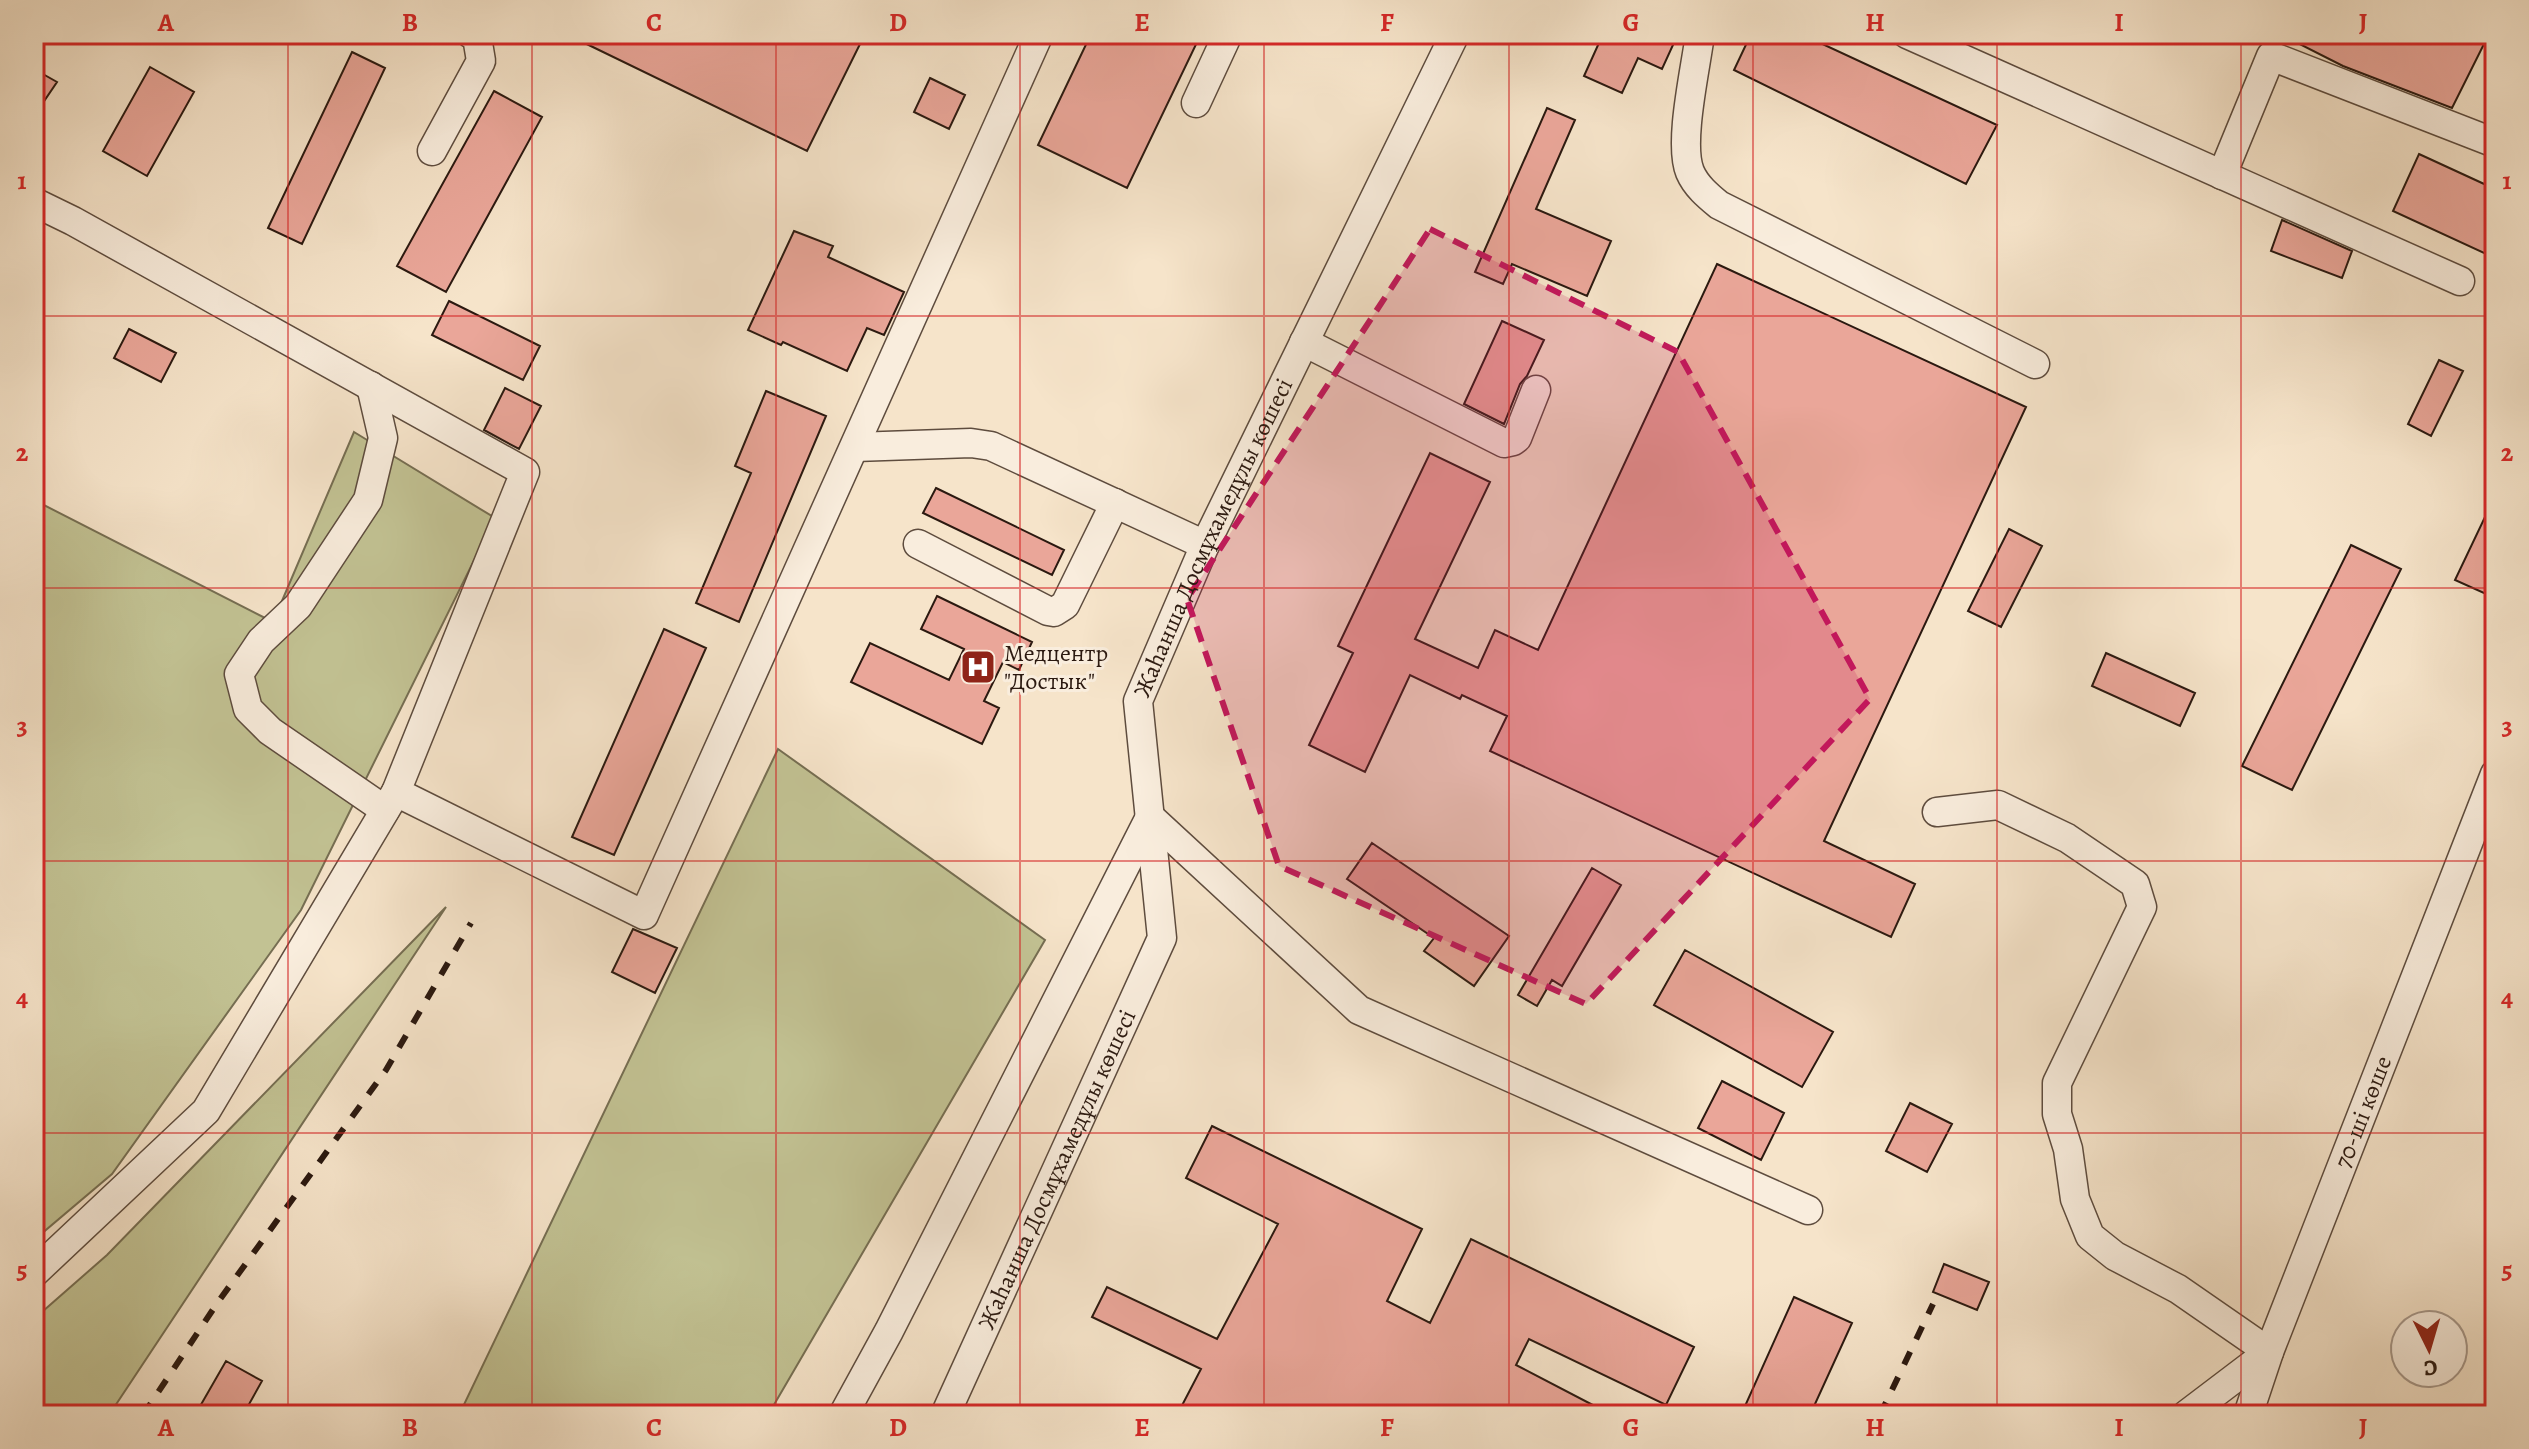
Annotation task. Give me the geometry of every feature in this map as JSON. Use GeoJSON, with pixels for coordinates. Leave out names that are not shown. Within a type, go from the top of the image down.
{"type":"FeatureCollection","features":[{"type":"Feature","properties":{"kind":"street"},"geometry":{"type":"LineString","coordinates":[[432,151],[481,61],[477,37],[471,34]]}},
{"type":"Feature","properties":{"kind":"street"},"geometry":{"type":"LineString","coordinates":[[371,386],[383,438],[368,500],[298,606],[261,641],[239,674],[248,709],[270,731],[391,801],[644,915],[1039,34]]}},
{"type":"Feature","properties":{"kind":"street"},"geometry":{"type":"LineString","coordinates":[[1196,103],[1228,34]]}},
{"type":"Feature","properties":{"kind":"street","name":"Жаһанша Досмұхамедұлы көшесі"},"geometry":{"type":"LineString","coordinates":[[945,1415],[1162,938],[1138,701],[1205,545],[1455,34]]}},
{"type":"Feature","properties":{"kind":"street"},"geometry":{"type":"LineString","coordinates":[[1700,34],[1686,143],[1690,171],[1702,191],[1719,205],[2035,364]]}},
{"type":"Feature","properties":{"kind":"street"},"geometry":{"type":"LineString","coordinates":[[1907,34],[2460,281]]}},
{"type":"Feature","properties":{"kind":"street"},"geometry":{"type":"LineString","coordinates":[[2222,175],[2271,56],[2495,143]]}},
{"type":"Feature","properties":{"kind":"street"},"geometry":{"type":"LineString","coordinates":[[34,202],[113,242],[525,472],[391,801],[206,1111],[34,1273]]}},
{"type":"Feature","properties":{"kind":"street"},"geometry":{"type":"LineString","coordinates":[[1304,342],[1504,443],[1517,438],[1536,390]]}},
{"type":"Feature","properties":{"kind":"street"},"geometry":{"type":"LineString","coordinates":[[855,447],[971,443],[991,446],[1205,545]]}},
{"type":"Feature","properties":{"kind":"street"},"geometry":{"type":"LineString","coordinates":[[918,544],[1054,612],[1065,605],[1115,503]]}},
{"type":"Feature","properties":{"kind":"street","name":"70-ші көше"},"geometry":{"type":"LineString","coordinates":[[2248,1415],[2269,1352],[2495,774]]}},
{"type":"Feature","properties":{"kind":"street"},"geometry":{"type":"LineString","coordinates":[[1937,812],[1998,805],[2067,838],[2135,884],[2142,907],[2057,1083],[2057,1114],[2068,1149],[2075,1199],[2090,1236],[2115,1256],[2178,1289],[2269,1352],[2186,1415]]}},
{"type":"Feature","properties":{"kind":"street"},"geometry":{"type":"LineString","coordinates":[[843,1415],[889,1331],[1150,817],[1359,1010],[1808,1210]]}},
{"type":"Feature","properties":{"kind":"highlighted area"},"geometry":{"type":"Polygon","coordinates":[[[1430,229],[1678,352],[1870,699],[1586,1004],[1279,866],[1187,599],[1430,229]]]}},
{"type":"Feature","properties":{"kind":"green space"},"geometry":{"type":"Polygon","coordinates":[[[354,432],[495,518],[301,910],[112,1174],[34,1240],[34,500],[273,622],[354,432]]]}},
{"type":"Feature","properties":{"kind":"green space"},"geometry":{"type":"Polygon","coordinates":[[[778,749],[1045,940],[768,1415],[459,1415],[778,749]]]}},
{"type":"Feature","properties":{"kind":"green space"},"geometry":{"type":"Polygon","coordinates":[[[446,907],[109,1415],[34,1415],[34,1319],[107,1255],[446,907]]]}},
{"type":"Feature","properties":{"kind":"building"},"geometry":{"type":"Polygon","coordinates":[[[566,34],[865,34],[807,151],[566,34]]]}},
{"type":"Feature","properties":{"kind":"building"},"geometry":{"type":"Polygon","coordinates":[[[1091,34],[1201,34],[1127,188],[1038,145],[1091,34]]]}},
{"type":"Feature","properties":{"kind":"building"},"geometry":{"type":"Polygon","coordinates":[[[1603,34],[1678,34],[1662,69],[1638,58],[1622,93],[1584,76],[1603,34]]]}},
{"type":"Feature","properties":{"kind":"building"},"geometry":{"type":"Polygon","coordinates":[[[1751,34],[1801,34],[1997,125],[1966,184],[1734,70],[1751,34]]]}},
{"type":"Feature","properties":{"kind":"building"},"geometry":{"type":"Polygon","coordinates":[[[2280,34],[2489,34],[2452,108],[2343,66],[2280,34]]]}},
{"type":"Feature","properties":{"kind":"building"},"geometry":{"type":"Polygon","coordinates":[[[352,52],[385,68],[302,244],[268,228],[352,52]]]}},
{"type":"Feature","properties":{"kind":"building"},"geometry":{"type":"Polygon","coordinates":[[[150,67],[194,92],[147,176],[103,151],[150,67]]]}},
{"type":"Feature","properties":{"kind":"building"},"geometry":{"type":"Polygon","coordinates":[[[34,69],[57,82],[34,116],[34,69]]]}},
{"type":"Feature","properties":{"kind":"building"},"geometry":{"type":"Polygon","coordinates":[[[930,78],[965,95],[949,129],[914,112],[930,78]]]}},
{"type":"Feature","properties":{"kind":"building"},"geometry":{"type":"Polygon","coordinates":[[[494,91],[542,117],[446,292],[397,266],[494,91]]]}},
{"type":"Feature","properties":{"kind":"building"},"geometry":{"type":"Polygon","coordinates":[[[1547,108],[1575,120],[1536,209],[1611,241],[1587,296],[1512,264],[1503,284],[1475,272],[1547,108]]]}},
{"type":"Feature","properties":{"kind":"building"},"geometry":{"type":"Polygon","coordinates":[[[2419,154],[2495,189],[2495,258],[2393,211],[2419,154]]]}},
{"type":"Feature","properties":{"kind":"building"},"geometry":{"type":"Polygon","coordinates":[[[2282,220],[2352,251],[2342,278],[2271,251],[2282,220]]]}},
{"type":"Feature","properties":{"kind":"building"},"geometry":{"type":"Polygon","coordinates":[[[794,231],[833,246],[828,257],[904,292],[884,335],[867,328],[847,371],[748,330],[794,231]]]}},
{"type":"Feature","properties":{"kind":"building"},"geometry":{"type":"Polygon","coordinates":[[[1717,264],[2026,407],[1824,841],[1915,884],[1891,937],[1490,751],[1507,716],[1462,695],[1460,699],[1410,675],[1365,772],[1309,745],[1353,653],[1338,646],[1430,453],[1490,482],[1415,639],[1478,668],[1495,630],[1538,650],[1717,264]]]}},
{"type":"Feature","properties":{"kind":"building"},"geometry":{"type":"Polygon","coordinates":[[[449,301],[540,346],[523,380],[432,335],[449,301]]]}},
{"type":"Feature","properties":{"kind":"building"},"geometry":{"type":"Polygon","coordinates":[[[1502,321],[1544,340],[1520,384],[1504,424],[1464,404],[1502,321]]]}},
{"type":"Feature","properties":{"kind":"building"},"geometry":{"type":"Polygon","coordinates":[[[129,329],[176,353],[161,382],[114,358],[129,329]]]}},
{"type":"Feature","properties":{"kind":"building"},"geometry":{"type":"Polygon","coordinates":[[[2439,360],[2463,371],[2431,436],[2408,424],[2439,360]]]}},
{"type":"Feature","properties":{"kind":"building"},"geometry":{"type":"Polygon","coordinates":[[[505,388],[541,406],[519,449],[484,430],[505,388]]]}},
{"type":"Feature","properties":{"kind":"building"},"geometry":{"type":"Polygon","coordinates":[[[766,391],[826,416],[739,622],[696,603],[751,473],[735,466],[766,391]]]}},
{"type":"Feature","properties":{"kind":"building"},"geometry":{"type":"Polygon","coordinates":[[[936,488],[1064,550],[1052,575],[923,513],[936,488]]]}},
{"type":"Feature","properties":{"kind":"building"},"geometry":{"type":"Polygon","coordinates":[[[2495,496],[2495,598],[2455,580],[2495,496]]]}},
{"type":"Feature","properties":{"kind":"building"},"geometry":{"type":"Polygon","coordinates":[[[2009,529],[2042,546],[2001,627],[1968,611],[2009,529]]]}},
{"type":"Feature","properties":{"kind":"building"},"geometry":{"type":"Polygon","coordinates":[[[2351,545],[2401,569],[2292,790],[2242,766],[2351,545]]]}},
{"type":"Feature","properties":{"kind":"building"},"geometry":{"type":"Polygon","coordinates":[[[937,596],[1032,642],[1019,670],[1003,662],[984,701],[999,708],[982,744],[851,682],[870,643],[949,680],[964,649],[921,629],[937,596]]]}},
{"type":"Feature","properties":{"kind":"building"},"geometry":{"type":"Polygon","coordinates":[[[664,629],[706,648],[614,855],[572,837],[664,629]]]}},
{"type":"Feature","properties":{"kind":"building"},"geometry":{"type":"Polygon","coordinates":[[[2106,653],[2195,693],[2180,726],[2092,686],[2106,653]]]}},
{"type":"Feature","properties":{"kind":"building"},"geometry":{"type":"Polygon","coordinates":[[[1372,843],[1509,936],[1474,986],[1424,951],[1434,938],[1347,879],[1372,843]]]}},
{"type":"Feature","properties":{"kind":"building"},"geometry":{"type":"Polygon","coordinates":[[[1592,868],[1621,885],[1562,986],[1552,980],[1537,1006],[1518,995],[1592,868]]]}},
{"type":"Feature","properties":{"kind":"building"},"geometry":{"type":"Polygon","coordinates":[[[633,929],[677,948],[655,993],[612,972],[633,929]]]}},
{"type":"Feature","properties":{"kind":"building"},"geometry":{"type":"Polygon","coordinates":[[[1685,950],[1833,1032],[1802,1087],[1654,1005],[1685,950]]]}},
{"type":"Feature","properties":{"kind":"building"},"geometry":{"type":"Polygon","coordinates":[[[1722,1081],[1784,1113],[1761,1160],[1698,1128],[1722,1081]]]}},
{"type":"Feature","properties":{"kind":"building"},"geometry":{"type":"Polygon","coordinates":[[[1910,1103],[1952,1124],[1927,1172],[1886,1151],[1910,1103]]]}},
{"type":"Feature","properties":{"kind":"building"},"geometry":{"type":"Polygon","coordinates":[[[1212,1126],[1422,1229],[1387,1301],[1430,1323],[1471,1239],[1694,1347],[1666,1405],[1529,1339],[1516,1365],[1612,1415],[1177,1415],[1201,1369],[1092,1317],[1107,1287],[1217,1339],[1278,1224],[1186,1178],[1212,1126]]]}},
{"type":"Feature","properties":{"kind":"building"},"geometry":{"type":"Polygon","coordinates":[[[1944,1264],[1989,1282],[1977,1310],[1933,1292],[1944,1264]]]}},
{"type":"Feature","properties":{"kind":"building"},"geometry":{"type":"Polygon","coordinates":[[[1794,1297],[1852,1323],[1810,1415],[1741,1415],[1794,1297]]]}},
{"type":"Feature","properties":{"kind":"building"},"geometry":{"type":"Polygon","coordinates":[[[226,1361],[262,1381],[243,1415],[195,1415],[226,1361]]]}},
{"type":"Feature","properties":{"kind":"railway"},"geometry":{"type":"LineString","coordinates":[[143,1415],[218,1302],[386,1070],[471,923]]}},
{"type":"Feature","properties":{"kind":"railway"},"geometry":{"type":"LineString","coordinates":[[1880,1415],[1933,1304]]}},
{"type":"Feature","properties":{"kind":"place","name":"Медцентр \"Достык\""},"geometry":{"type":"Point","coordinates":[978,667]}}]}
